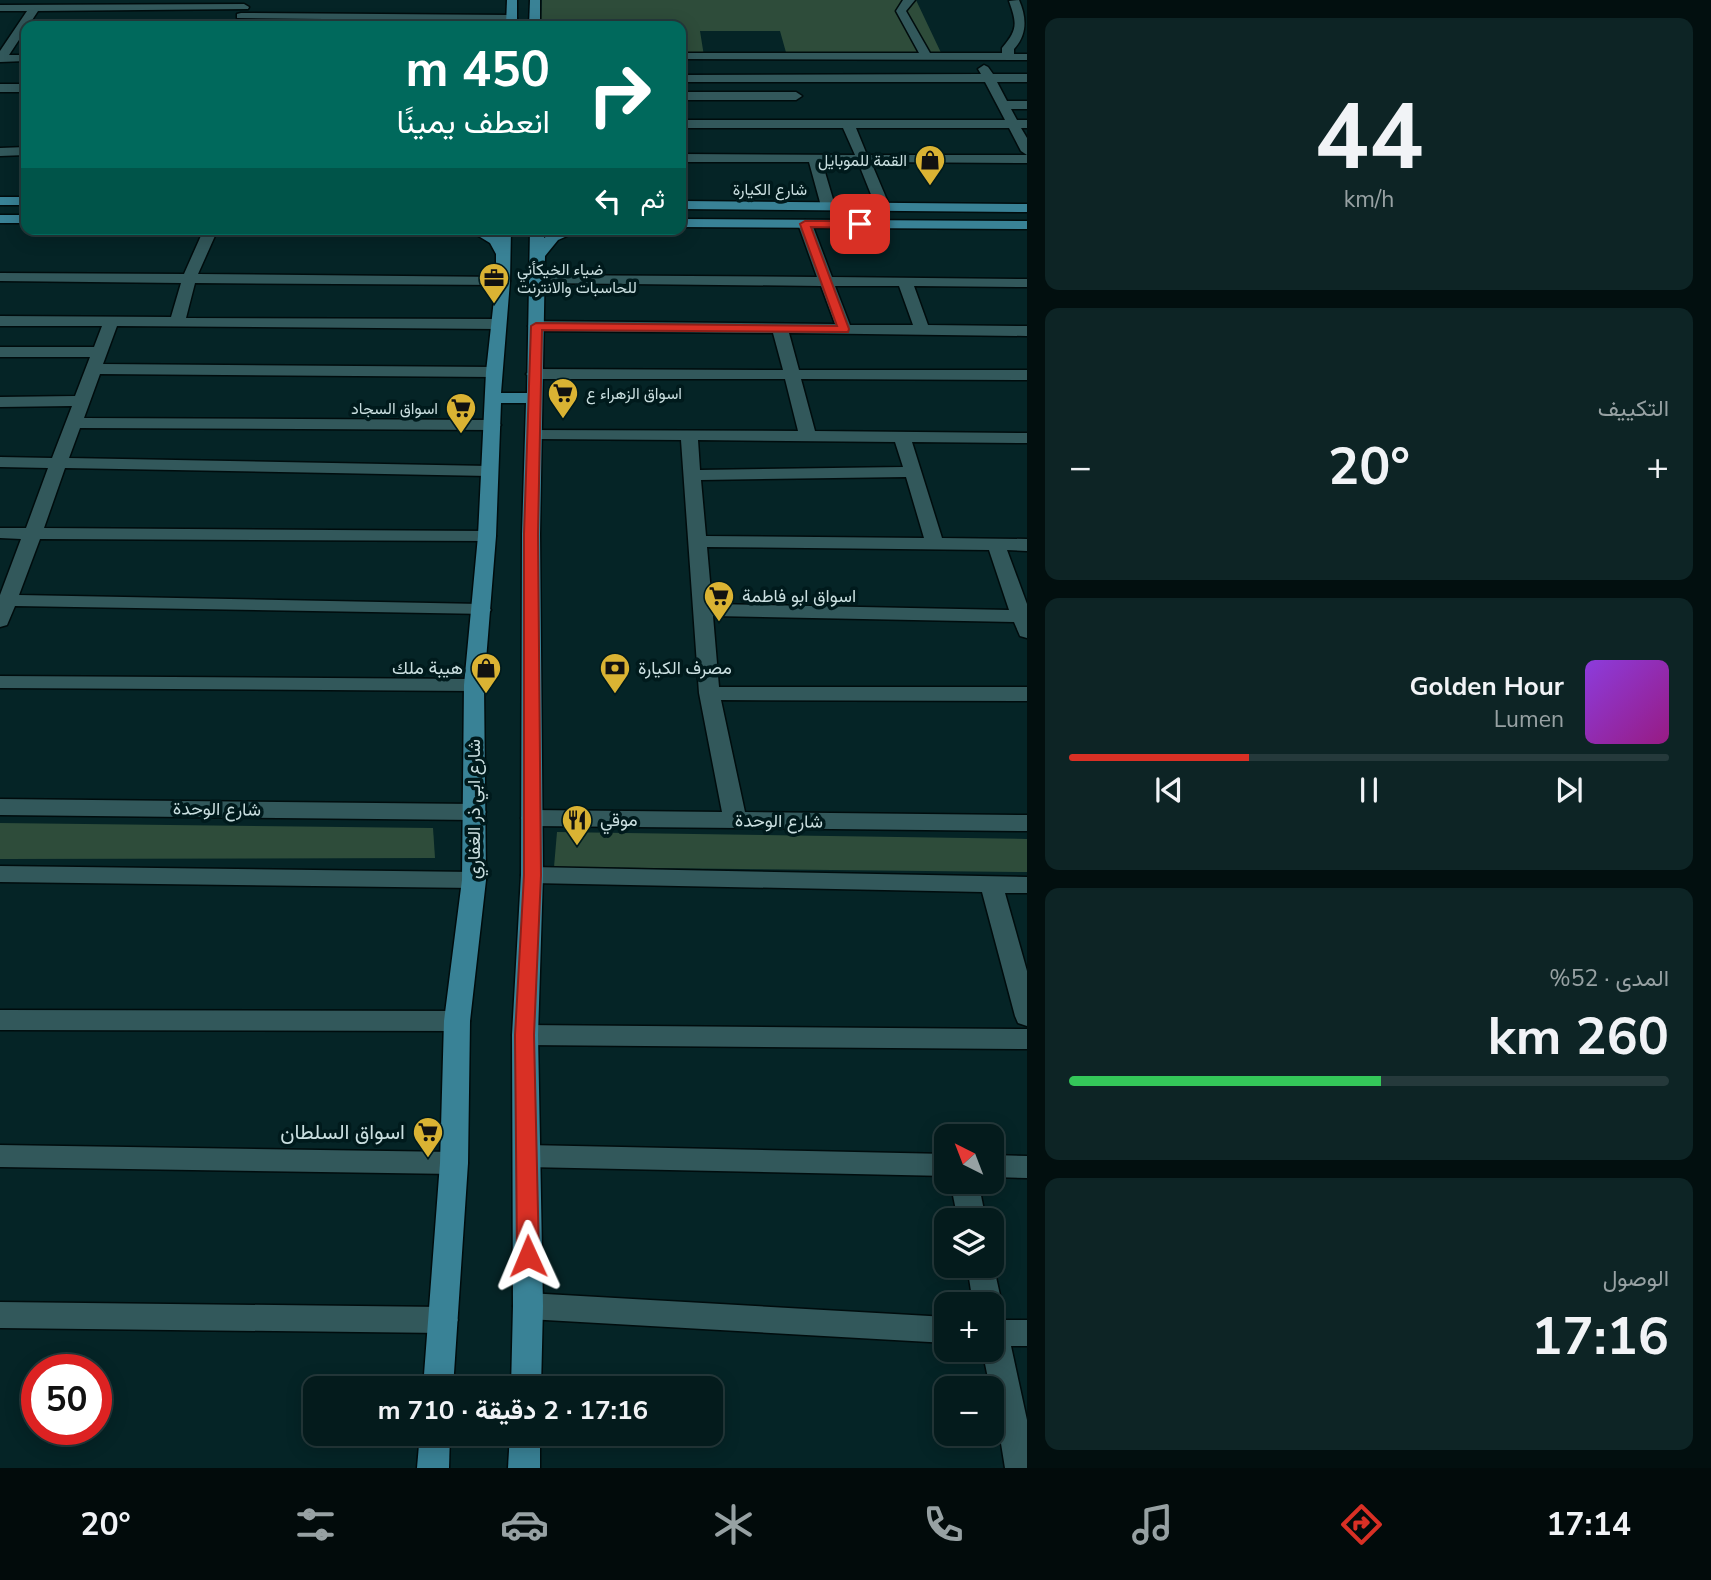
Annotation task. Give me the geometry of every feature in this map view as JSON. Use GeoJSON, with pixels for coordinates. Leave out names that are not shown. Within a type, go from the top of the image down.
{"type":"FeatureCollection","features":[{"type":"Feature","properties":{"kind":"main road"},"geometry":{"type":"LineString","coordinates":[[512,0],[512,21]]}},
{"type":"Feature","properties":{"kind":"main road"},"geometry":{"type":"LineString","coordinates":[[535,0],[535,21]]}},
{"type":"Feature","properties":{"kind":"main road"},"geometry":{"type":"LineString","coordinates":[[0,201],[21,201]]}},
{"type":"Feature","properties":{"kind":"main road","name":"شارع الكيارة"},"geometry":{"type":"LineString","coordinates":[[686,205],[1027,208]]}},
{"type":"Feature","properties":{"kind":"main road"},"geometry":{"type":"LineString","coordinates":[[0,219],[21,219]]}},
{"type":"Feature","properties":{"kind":"main road","name":"شارع الكيارة"},"geometry":{"type":"LineString","coordinates":[[686,223],[1027,225]]}},
{"type":"Feature","properties":{"kind":"main road"},"geometry":{"type":"LineString","coordinates":[[486,235],[496,240],[503,253]]}},
{"type":"Feature","properties":{"kind":"main road","name":"شارع ابي ذر الغفاري"},"geometry":{"type":"LineString","coordinates":[[439,1376],[454,1163],[457,1021],[474,880],[474,685],[487,536],[494,372],[503,281],[504,235]]}},
{"type":"Feature","properties":{"kind":"main road"},"geometry":{"type":"LineString","coordinates":[[526,1376],[527,1156],[524,1035],[533,875],[531,534],[537,235]]}},
{"type":"Feature","properties":{"kind":"main road"},"geometry":{"type":"LineString","coordinates":[[538,255],[546,241],[555,235]]}},
{"type":"Feature","properties":{"kind":"main road"},"geometry":{"type":"LineString","coordinates":[[494,398],[534,398]]}},
{"type":"Feature","properties":{"kind":"main road"},"geometry":{"type":"LineString","coordinates":[[433,1468],[434,1446]]}},
{"type":"Feature","properties":{"kind":"main road"},"geometry":{"type":"LineString","coordinates":[[524,1468],[525,1446]]}},
{"type":"Feature","properties":{"kind":"street"},"geometry":{"type":"LineString","coordinates":[[4,0],[0,7],[485,21]]}},
{"type":"Feature","properties":{"kind":"street"},"geometry":{"type":"LineString","coordinates":[[910,0],[903,5],[901,11],[927,58]]}},
{"type":"Feature","properties":{"kind":"street"},"geometry":{"type":"LineString","coordinates":[[1009,57],[1008,48],[1016,41],[1024,21],[1019,6]]}},
{"type":"Feature","properties":{"kind":"street"},"geometry":{"type":"LineString","coordinates":[[25,21],[35,8]]}},
{"type":"Feature","properties":{"kind":"street"},"geometry":{"type":"LineString","coordinates":[[0,59],[14,36]]}},
{"type":"Feature","properties":{"kind":"street"},"geometry":{"type":"LineString","coordinates":[[686,55],[1027,57]]}},
{"type":"Feature","properties":{"kind":"street"},"geometry":{"type":"LineString","coordinates":[[978,57],[1027,151]]}},
{"type":"Feature","properties":{"kind":"street"},"geometry":{"type":"LineString","coordinates":[[0,59],[21,58]]}},
{"type":"Feature","properties":{"kind":"street"},"geometry":{"type":"LineString","coordinates":[[686,78],[1027,78]]}},
{"type":"Feature","properties":{"kind":"street"},"geometry":{"type":"LineString","coordinates":[[792,78],[799,110]]}},
{"type":"Feature","properties":{"kind":"street"},"geometry":{"type":"LineString","coordinates":[[0,88],[21,88]]}},
{"type":"Feature","properties":{"kind":"street"},"geometry":{"type":"LineString","coordinates":[[686,97],[799,110],[849,126],[1027,124]]}},
{"type":"Feature","properties":{"kind":"street"},"geometry":{"type":"LineString","coordinates":[[1003,105],[1027,105]]}},
{"type":"Feature","properties":{"kind":"street"},"geometry":{"type":"LineString","coordinates":[[686,123],[799,110]]}},
{"type":"Feature","properties":{"kind":"street"},"geometry":{"type":"LineString","coordinates":[[849,126],[883,207]]}},
{"type":"Feature","properties":{"kind":"street"},"geometry":{"type":"LineString","coordinates":[[0,152],[21,151]]}},
{"type":"Feature","properties":{"kind":"street"},"geometry":{"type":"LineString","coordinates":[[686,158],[1027,159]]}},
{"type":"Feature","properties":{"kind":"street"},"geometry":{"type":"LineString","coordinates":[[815,159],[828,206]]}},
{"type":"Feature","properties":{"kind":"street"},"geometry":{"type":"LineString","coordinates":[[805,224],[844,329]]}},
{"type":"Feature","properties":{"kind":"street"},"geometry":{"type":"LineString","coordinates":[[177,322],[188,279],[208,235]]}},
{"type":"Feature","properties":{"kind":"street"},"geometry":{"type":"LineString","coordinates":[[0,277],[503,281]]}},
{"type":"Feature","properties":{"kind":"street"},"geometry":{"type":"LineString","coordinates":[[538,279],[1027,283]]}},
{"type":"Feature","properties":{"kind":"street"},"geometry":{"type":"LineString","coordinates":[[905,283],[922,330]]}},
{"type":"Feature","properties":{"kind":"street"},"geometry":{"type":"LineString","coordinates":[[0,321],[499,324]]}},
{"type":"Feature","properties":{"kind":"street"},"geometry":{"type":"LineString","coordinates":[[0,621],[111,322]]}},
{"type":"Feature","properties":{"kind":"street"},"geometry":{"type":"LineString","coordinates":[[536,326],[1027,331]]}},
{"type":"Feature","properties":{"kind":"street"},"geometry":{"type":"LineString","coordinates":[[780,328],[808,436]]}},
{"type":"Feature","properties":{"kind":"street"},"geometry":{"type":"LineString","coordinates":[[0,352],[97,361],[494,372]]}},
{"type":"Feature","properties":{"kind":"street"},"geometry":{"type":"LineString","coordinates":[[534,374],[1027,375]]}},
{"type":"Feature","properties":{"kind":"street"},"geometry":{"type":"LineString","coordinates":[[0,401],[82,401]]}},
{"type":"Feature","properties":{"kind":"street"},"geometry":{"type":"LineString","coordinates":[[74,423],[493,425]]}},
{"type":"Feature","properties":{"kind":"street"},"geometry":{"type":"LineString","coordinates":[[534,434],[1027,438]]}},
{"type":"Feature","properties":{"kind":"street"},"geometry":{"type":"LineString","coordinates":[[689,435],[709,693],[735,820]]}},
{"type":"Feature","properties":{"kind":"street"},"geometry":{"type":"LineString","coordinates":[[902,437],[935,544]]}},
{"type":"Feature","properties":{"kind":"street"},"geometry":{"type":"LineString","coordinates":[[0,462],[489,471]]}},
{"type":"Feature","properties":{"kind":"street"},"geometry":{"type":"LineString","coordinates":[[692,475],[913,472]]}},
{"type":"Feature","properties":{"kind":"street"},"geometry":{"type":"LineString","coordinates":[[0,533],[487,536]]}},
{"type":"Feature","properties":{"kind":"street"},"geometry":{"type":"LineString","coordinates":[[697,541],[1027,545]]}},
{"type":"Feature","properties":{"kind":"street"},"geometry":{"type":"LineString","coordinates":[[703,610],[1025,622],[996,545]]}},
{"type":"Feature","properties":{"kind":"street"},"geometry":{"type":"LineString","coordinates":[[8,600],[481,610]]}},
{"type":"Feature","properties":{"kind":"street"},"geometry":{"type":"LineString","coordinates":[[0,682],[474,685]]}},
{"type":"Feature","properties":{"kind":"street"},"geometry":{"type":"LineString","coordinates":[[709,693],[1027,694]]}},
{"type":"Feature","properties":{"kind":"street","name":"شارع الوحدة"},"geometry":{"type":"LineString","coordinates":[[0,807],[475,812]]}},
{"type":"Feature","properties":{"kind":"street","name":"شارع الوحدة"},"geometry":{"type":"LineString","coordinates":[[532,818],[1027,823]]}},
{"type":"Feature","properties":{"kind":"street"},"geometry":{"type":"LineString","coordinates":[[0,874],[474,880]]}},
{"type":"Feature","properties":{"kind":"street"},"geometry":{"type":"LineString","coordinates":[[533,875],[1027,885]]}},
{"type":"Feature","properties":{"kind":"street"},"geometry":{"type":"LineString","coordinates":[[991,884],[1027,1016]]}},
{"type":"Feature","properties":{"kind":"street"},"geometry":{"type":"LineString","coordinates":[[0,1020],[457,1021]]}},
{"type":"Feature","properties":{"kind":"street"},"geometry":{"type":"LineString","coordinates":[[524,1035],[1027,1039]]}},
{"type":"Feature","properties":{"kind":"street"},"geometry":{"type":"LineString","coordinates":[[0,1156],[454,1163]]}},
{"type":"Feature","properties":{"kind":"street"},"geometry":{"type":"LineString","coordinates":[[527,1156],[934,1165]]}},
{"type":"Feature","properties":{"kind":"street"},"geometry":{"type":"LineString","coordinates":[[1004,1166],[1027,1167]]}},
{"type":"Feature","properties":{"kind":"street"},"geometry":{"type":"LineString","coordinates":[[528,1306],[934,1329]]}},
{"type":"Feature","properties":{"kind":"street"},"geometry":{"type":"LineString","coordinates":[[0,1315],[443,1320]]}},
{"type":"Feature","properties":{"kind":"street"},"geometry":{"type":"LineString","coordinates":[[1004,1326],[1027,1333]]}},
{"type":"Feature","properties":{"kind":"street"},"geometry":{"type":"LineString","coordinates":[[1000,1362],[1021,1468]]}},
{"type":"Feature","properties":{"kind":"green space"},"geometry":{"type":"Polygon","coordinates":[[[542,0],[916,0],[943,57],[787,56],[780,31],[700,31],[704,56],[686,56],[686,21],[541,21],[542,0]]]}},
{"type":"Feature","properties":{"kind":"green space"},"geometry":{"type":"Polygon","coordinates":[[[0,823],[433,828],[435,858],[0,859],[0,823]]]}},
{"type":"Feature","properties":{"kind":"green space"},"geometry":{"type":"Polygon","coordinates":[[[557,832],[1027,839],[1027,872],[554,867],[557,832]]]}},
{"type":"Feature","properties":{"kind":"place","name":"القمة للموبايل"},"geometry":{"type":"Point","coordinates":[930,187]}},
{"type":"Feature","properties":{"kind":"place","name":"ضياء الخيكأني للحاسبات والانترنت"},"geometry":{"type":"Point","coordinates":[494,305]}},
{"type":"Feature","properties":{"kind":"place","name":"اسواق الزهراء ع"},"geometry":{"type":"Point","coordinates":[563,420]}},
{"type":"Feature","properties":{"kind":"place","name":"اسواق السجاد"},"geometry":{"type":"Point","coordinates":[461,435]}},
{"type":"Feature","properties":{"kind":"place","name":"اسواق ابو فاطمة"},"geometry":{"type":"Point","coordinates":[719,623]}},
{"type":"Feature","properties":{"kind":"place","name":"هيبة ملك"},"geometry":{"type":"Point","coordinates":[486,695]}},
{"type":"Feature","properties":{"kind":"place","name":"مصرف الكيارة"},"geometry":{"type":"Point","coordinates":[615,695]}},
{"type":"Feature","properties":{"kind":"place","name":"موقي"},"geometry":{"type":"Point","coordinates":[577,847]}},
{"type":"Feature","properties":{"kind":"place","name":"اسواق السلطان"},"geometry":{"type":"Point","coordinates":[428,1159]}},
{"type":"Feature","properties":{"kind":"route"},"geometry":{"type":"LineString","coordinates":[[528,1256],[524,1035],[533,875],[531,534],[536,326],[844,329],[805,224],[860,224]]}}]}
